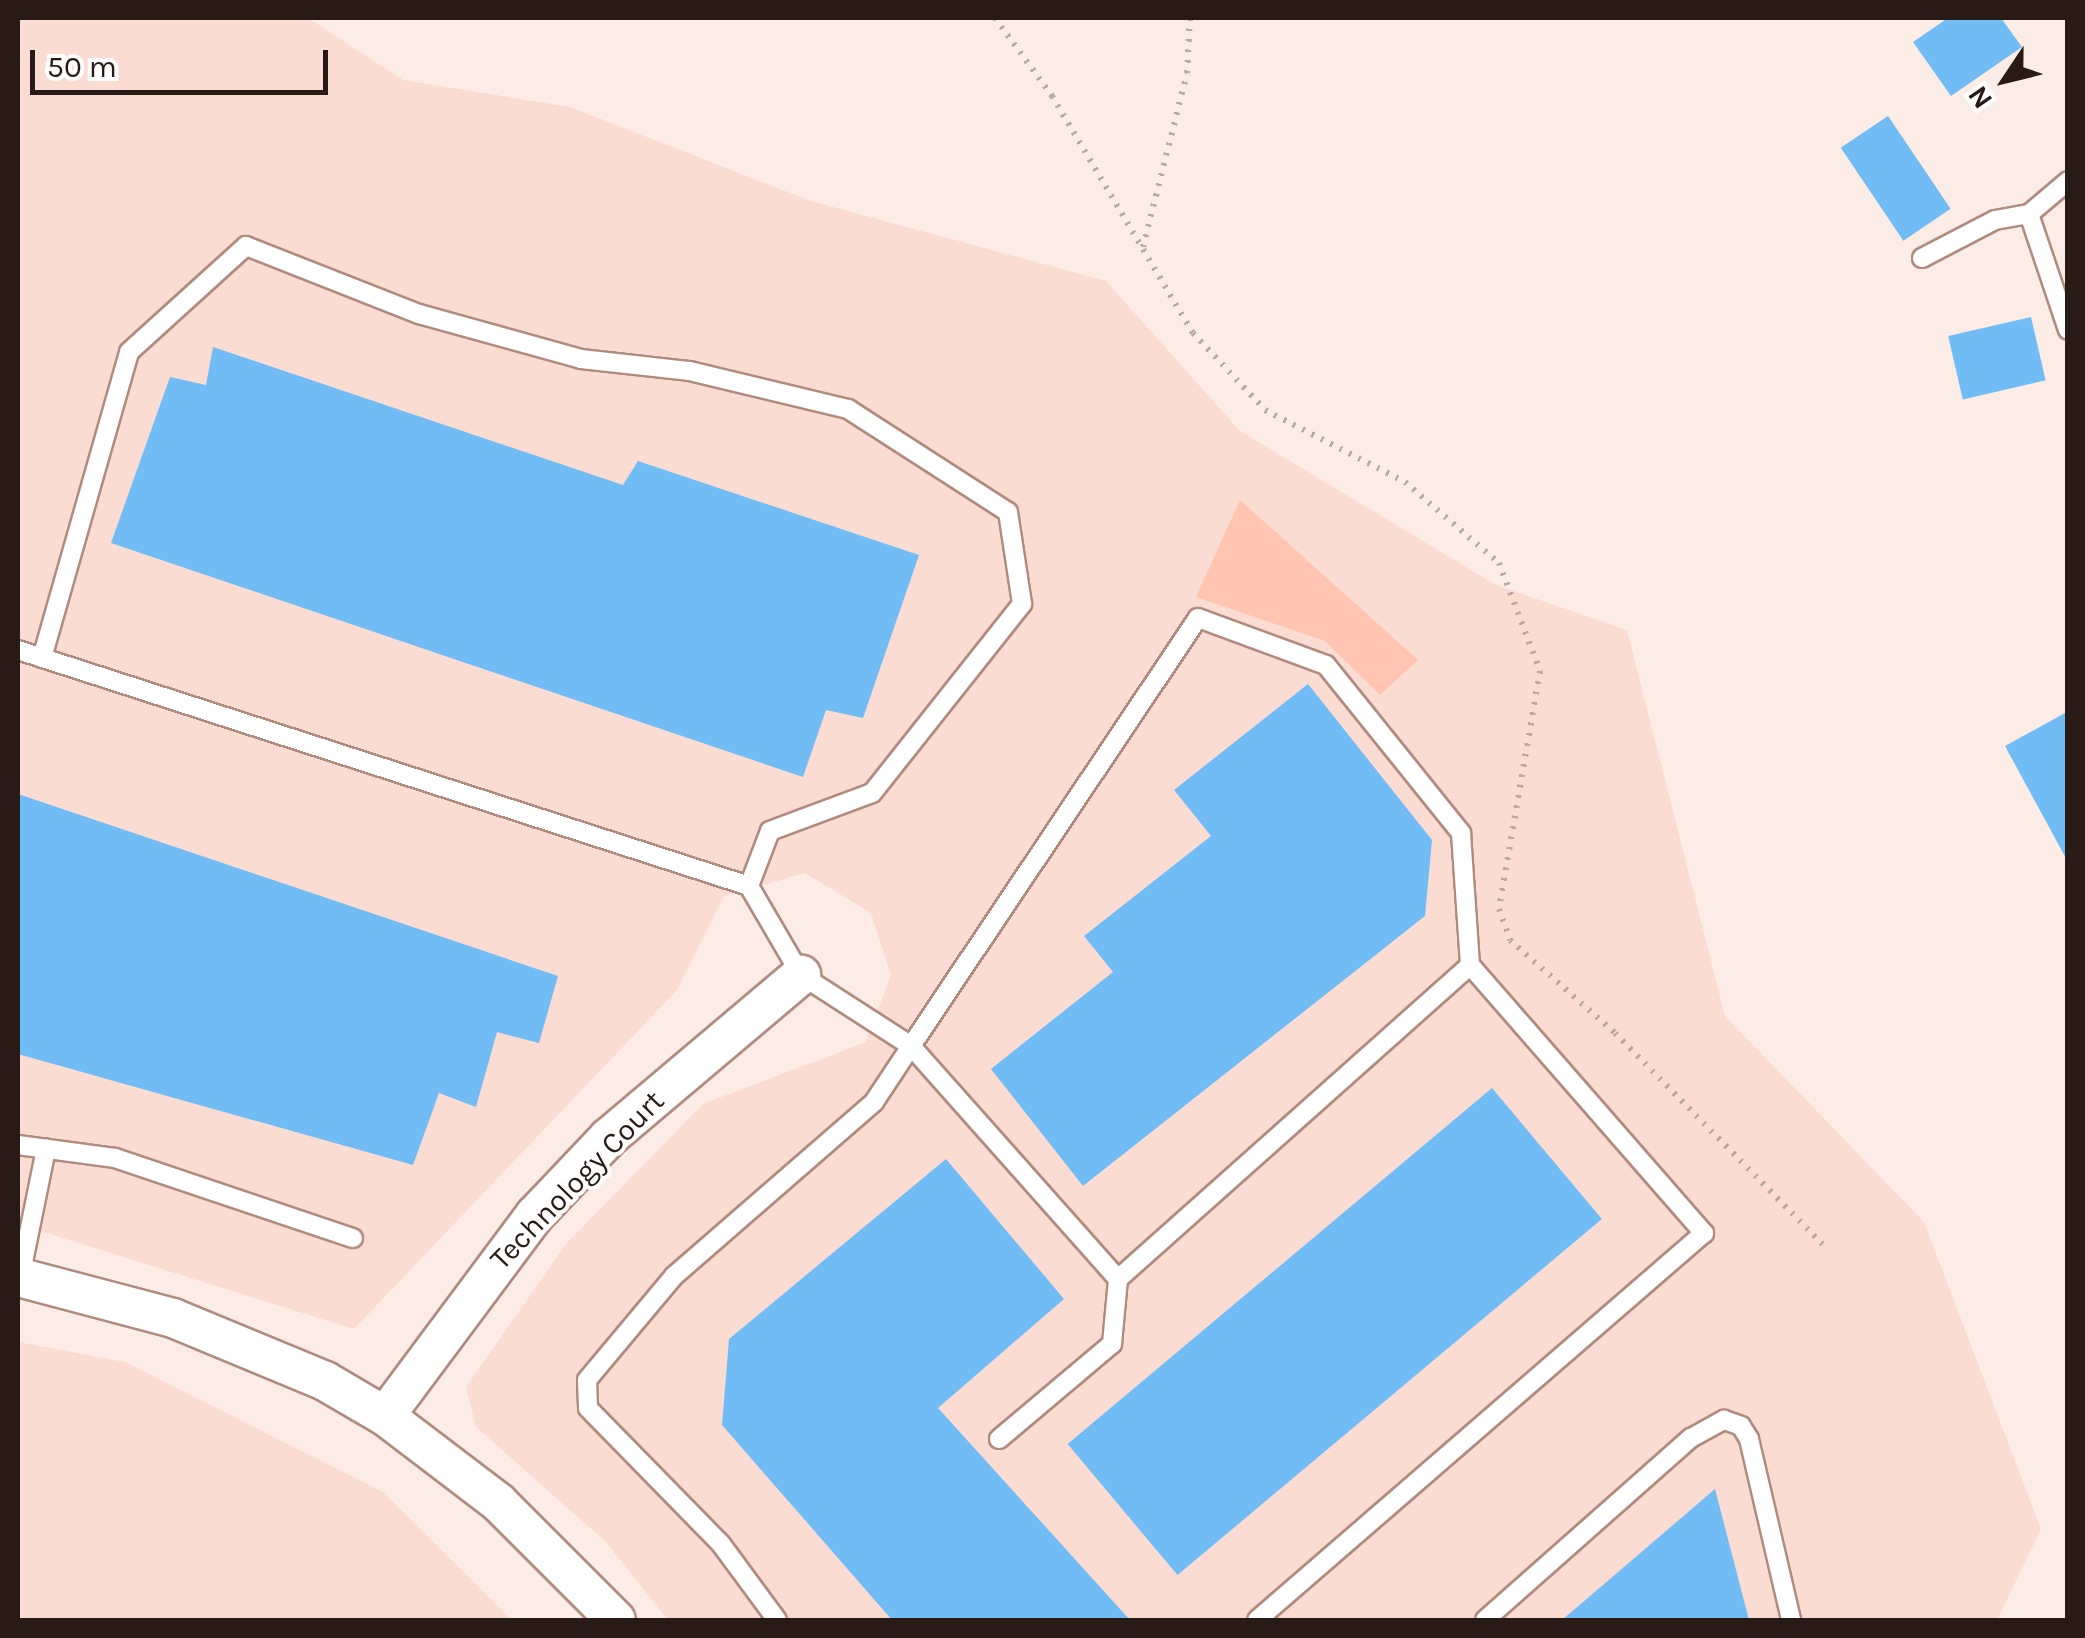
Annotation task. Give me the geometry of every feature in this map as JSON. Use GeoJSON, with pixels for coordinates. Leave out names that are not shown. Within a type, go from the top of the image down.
{"type":"FeatureCollection","features":[{"type":"Feature","properties":{"kind":"street","name":"Technology Court"},"geometry":{"type":"LineString","coordinates":[[385,1416],[479,1284],[608,1138],[801,975]]}},
{"type":"Feature","properties":{"kind":"street"},"geometry":{"type":"LineString","coordinates":[[18,1277],[204,1329],[325,1381],[385,1416],[512,1515],[616,1620]]}},
{"type":"Feature","properties":{"kind":"lane"},"geometry":{"type":"LineString","coordinates":[[1922,258],[1996,220],[2029,214],[2068,181]]}},
{"type":"Feature","properties":{"kind":"lane"},"geometry":{"type":"LineString","coordinates":[[2029,214],[2068,330]]}},
{"type":"Feature","properties":{"kind":"lane"},"geometry":{"type":"LineString","coordinates":[[42,658],[129,352],[246,246],[419,314],[581,359],[690,370],[848,408],[1008,512],[1022,604],[872,793],[770,831],[749,886]]}},
{"type":"Feature","properties":{"kind":"lane"},"geometry":{"type":"LineString","coordinates":[[777,1620],[720,1544],[588,1408],[587,1380],[674,1276],[874,1102],[1198,618],[1326,664],[1461,833],[1470,965],[1704,1233],[1256,1620]]}},
{"type":"Feature","properties":{"kind":"lane"},"geometry":{"type":"LineString","coordinates":[[18,650],[749,886],[801,975],[911,1046],[1118,1279]]}},
{"type":"Feature","properties":{"kind":"lane"},"geometry":{"type":"LineString","coordinates":[[1000,1439],[1112,1344],[1118,1279],[1470,965]]}},
{"type":"Feature","properties":{"kind":"lane"},"geometry":{"type":"LineString","coordinates":[[18,1145],[115,1158],[353,1238]]}},
{"type":"Feature","properties":{"kind":"lane"},"geometry":{"type":"LineString","coordinates":[[18,1277],[46,1149]]}},
{"type":"Feature","properties":{"kind":"lane"},"geometry":{"type":"LineString","coordinates":[[1486,1620],[1691,1438],[1724,1420],[1741,1426],[1749,1438],[1791,1620]]}},
{"type":"Feature","properties":{"kind":"path"},"geometry":{"type":"LineString","coordinates":[[995,18],[1052,96],[1193,333],[1264,410],[1404,482],[1498,563],[1540,671],[1499,910],[1510,940],[1616,1033],[1822,1244]]}},
{"type":"Feature","properties":{"kind":"path"},"geometry":{"type":"LineString","coordinates":[[1142,248],[1187,73],[1190,18]]}},
{"type":"Feature","properties":{"kind":"shaded area"},"geometry":{"type":"Polygon","coordinates":[[[18,18],[308,18],[403,80],[570,107],[811,201],[1106,281],[1240,431],[1496,585],[1627,630],[1725,1016],[1924,1222],[2041,1529],[1997,1620],[668,1620],[606,1542],[476,1427],[466,1387],[566,1244],[703,1104],[866,1042],[891,975],[871,913],[805,873],[724,896],[677,990],[354,1329],[18,1224],[18,18]]]}},
{"type":"Feature","properties":{"kind":"shaded area"},"geometry":{"type":"Polygon","coordinates":[[[1240,500],[1418,660],[1380,695],[1325,641],[1196,597],[1240,500]]]}},
{"type":"Feature","properties":{"kind":"shaded area"},"geometry":{"type":"Polygon","coordinates":[[[18,1342],[125,1362],[383,1492],[512,1620],[18,1620],[18,1342]]]}},
{"type":"Feature","properties":{"kind":"building"},"geometry":{"type":"Polygon","coordinates":[[[1948,18],[2001,18],[2022,47],[1951,96],[1913,42],[1948,18]]]}},
{"type":"Feature","properties":{"kind":"building"},"geometry":{"type":"Polygon","coordinates":[[[1888,116],[1951,209],[1903,241],[1841,148],[1888,116]]]}},
{"type":"Feature","properties":{"kind":"building"},"geometry":{"type":"Polygon","coordinates":[[[2031,317],[2046,380],[1963,399],[1948,336],[2031,317]]]}},
{"type":"Feature","properties":{"kind":"building"},"geometry":{"type":"Polygon","coordinates":[[[213,347],[623,485],[638,461],[919,555],[863,718],[826,710],[803,777],[111,543],[170,377],[206,385],[213,347]]]}},
{"type":"Feature","properties":{"kind":"building"},"geometry":{"type":"Polygon","coordinates":[[[1308,684],[1432,840],[1425,916],[1083,1186],[991,1069],[1113,972],[1084,936],[1211,836],[1174,790],[1308,684]]]}},
{"type":"Feature","properties":{"kind":"building"},"geometry":{"type":"Polygon","coordinates":[[[2065,713],[2068,717],[2068,862],[2005,746],[2065,713]]]}},
{"type":"Feature","properties":{"kind":"building"},"geometry":{"type":"Polygon","coordinates":[[[18,794],[558,976],[539,1043],[497,1032],[476,1107],[439,1093],[413,1165],[18,1054],[18,794]]]}},
{"type":"Feature","properties":{"kind":"building"},"geometry":{"type":"Polygon","coordinates":[[[1492,1088],[1602,1219],[1178,1575],[1068,1444],[1492,1088]]]}},
{"type":"Feature","properties":{"kind":"building"},"geometry":{"type":"Polygon","coordinates":[[[946,1159],[1064,1299],[938,1408],[1130,1620],[892,1620],[722,1425],[729,1339],[946,1159]]]}},
{"type":"Feature","properties":{"kind":"building"},"geometry":{"type":"Polygon","coordinates":[[[1715,1489],[1749,1620],[1562,1620],[1715,1489]]]}}]}
